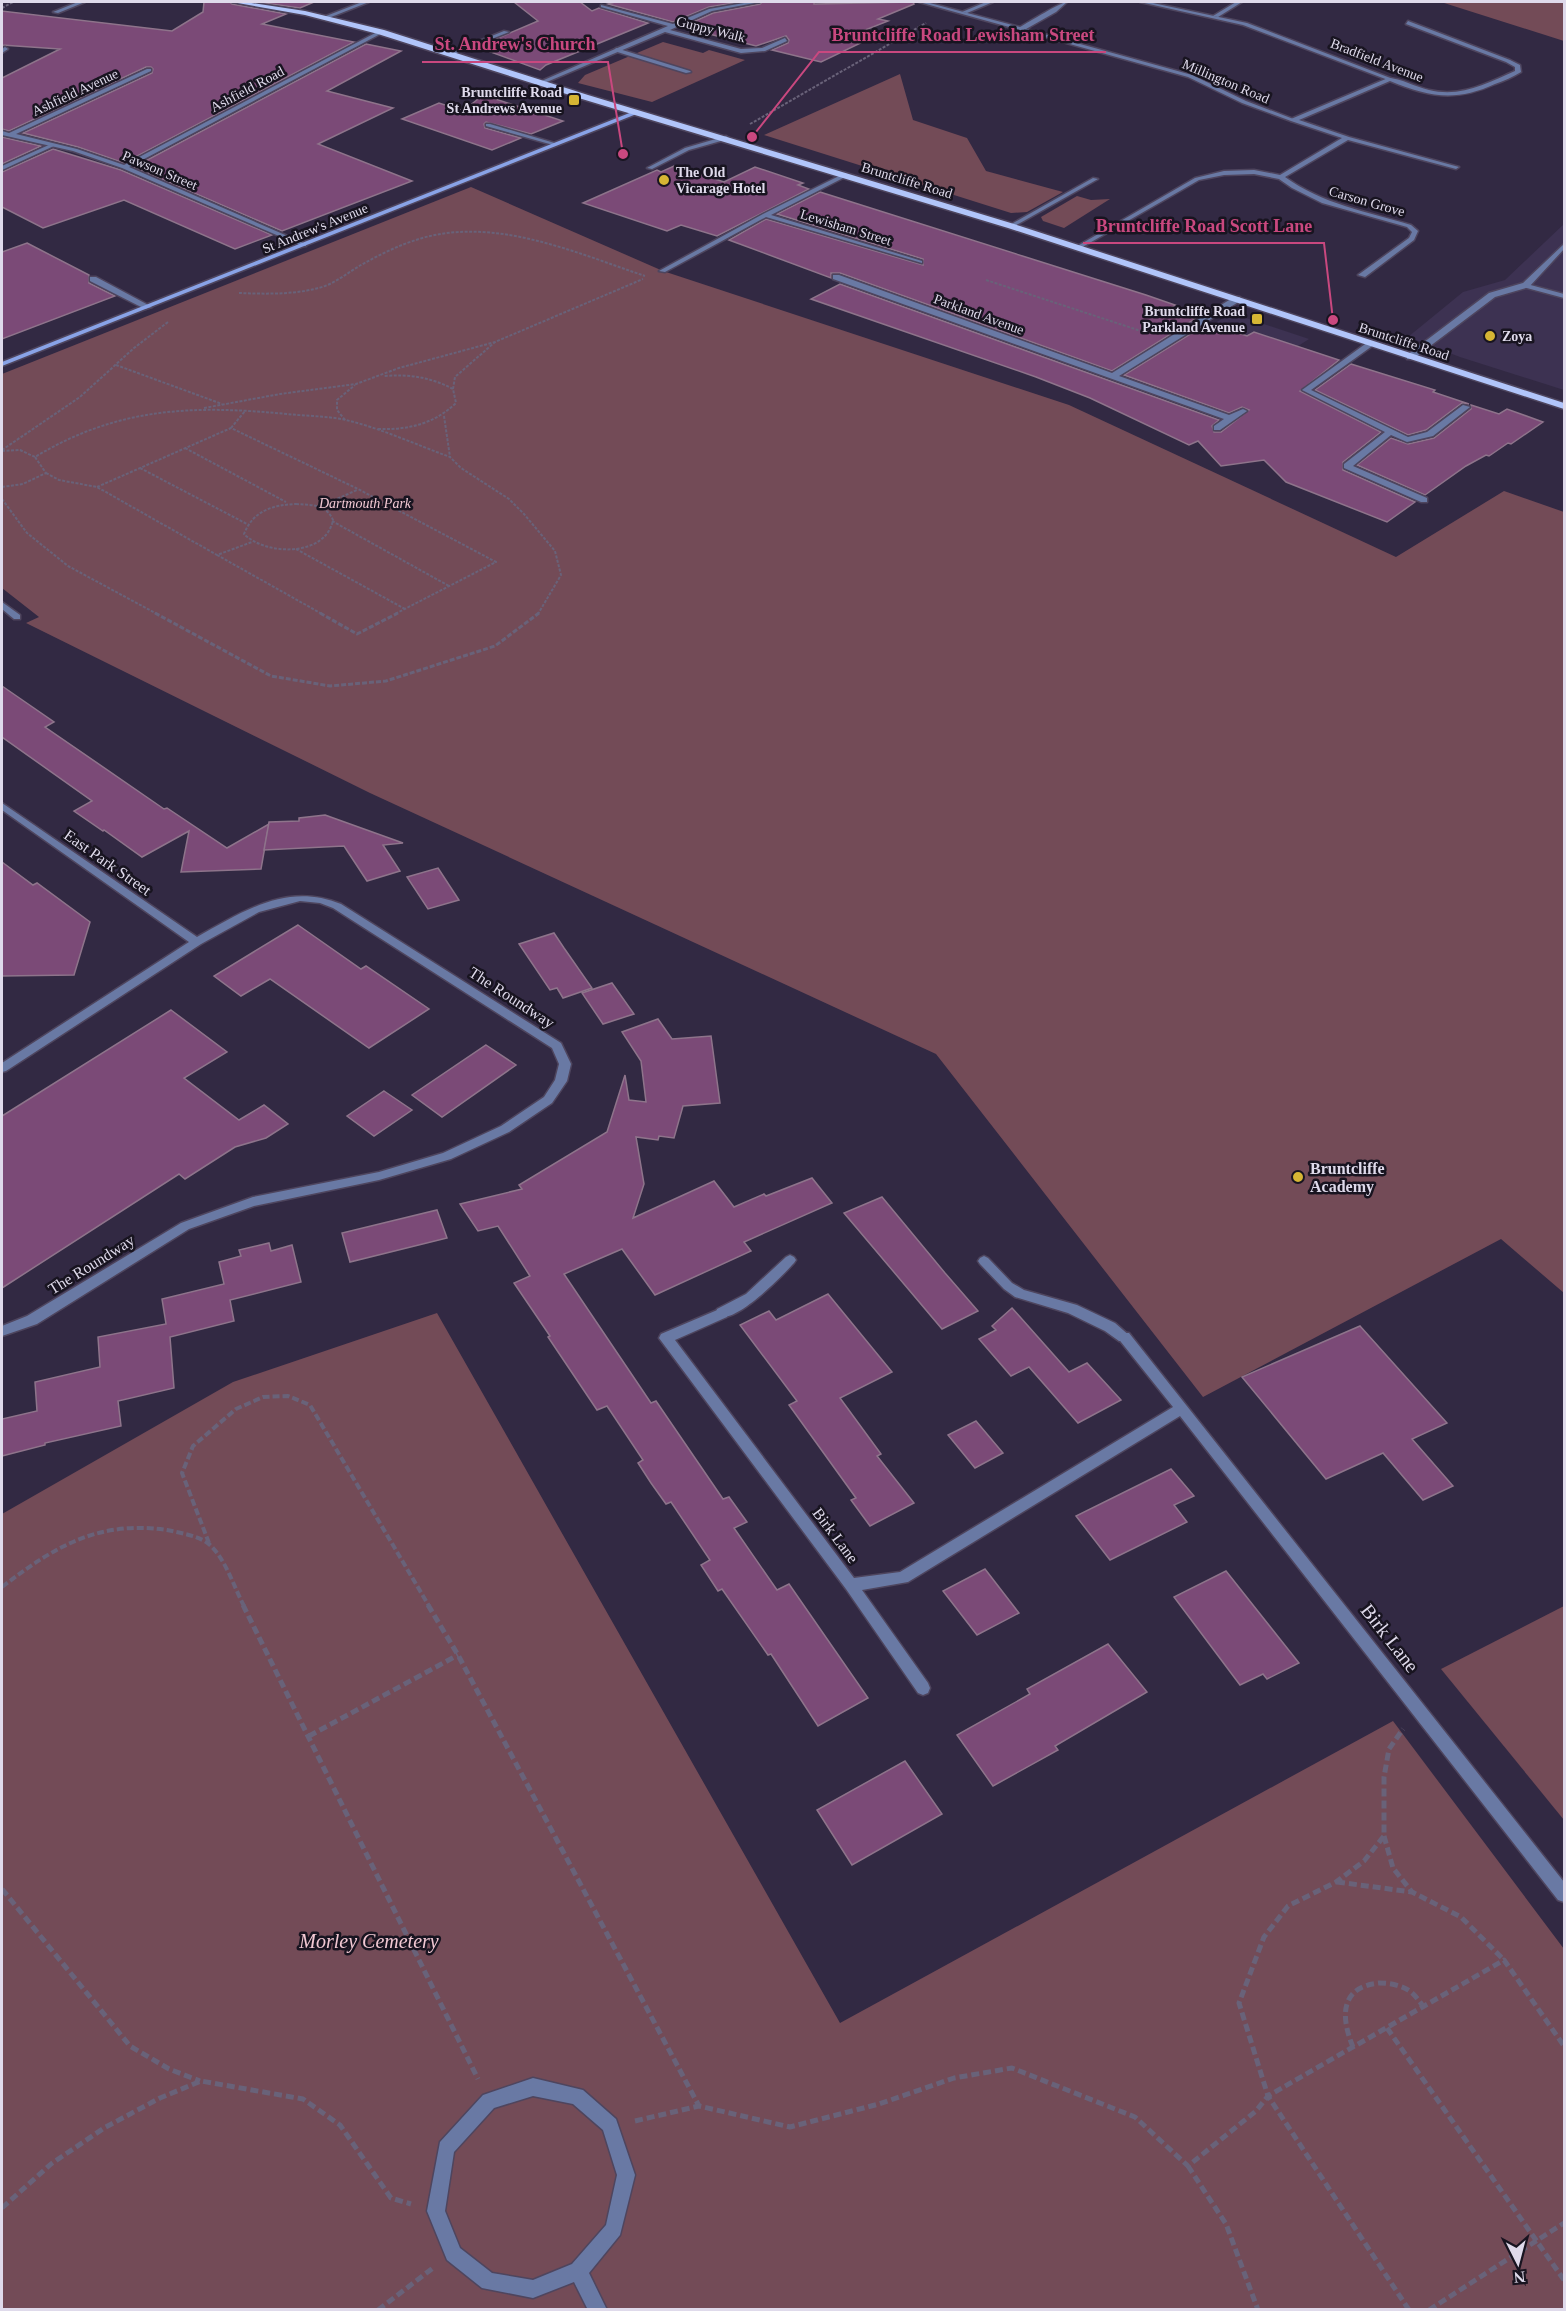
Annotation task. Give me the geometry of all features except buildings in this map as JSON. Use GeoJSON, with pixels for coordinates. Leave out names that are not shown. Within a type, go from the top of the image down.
{"type":"FeatureCollection","features":[{"type":"Feature","properties":{"kind":"main road","name":"Bruntcliffe Road"},"geometry":{"type":"LineString","coordinates":[[235,2],[324,18],[381,32],[540,83],[1011,226],[1564,406]]}},
{"type":"Feature","properties":{"kind":"street"},"geometry":{"type":"LineString","coordinates":[[56,12],[82,2]]}},
{"type":"Feature","properties":{"kind":"street"},"geometry":{"type":"LineString","coordinates":[[324,18],[366,2]]}},
{"type":"Feature","properties":{"kind":"street"},"geometry":{"type":"LineString","coordinates":[[540,83],[711,10],[757,2]]}},
{"type":"Feature","properties":{"kind":"street","name":"Millington Road"},"geometry":{"type":"LineString","coordinates":[[922,2],[1190,76],[1244,102],[1293,120],[1347,138],[1456,167]]}},
{"type":"Feature","properties":{"kind":"street"},"geometry":{"type":"LineString","coordinates":[[964,12],[990,2]]}},
{"type":"Feature","properties":{"kind":"street"},"geometry":{"type":"LineString","coordinates":[[1020,30],[1054,11],[1065,2]]}},
{"type":"Feature","properties":{"kind":"street","name":"Bradfield Avenue"},"geometry":{"type":"LineString","coordinates":[[1143,2],[1245,24],[1413,88],[1447,95],[1465,93],[1518,72],[1518,66],[1508,61],[1408,23]]}},
{"type":"Feature","properties":{"kind":"street"},"geometry":{"type":"LineString","coordinates":[[1216,16],[1239,2]]}},
{"type":"Feature","properties":{"kind":"street"},"geometry":{"type":"LineString","coordinates":[[603,6],[673,26]]}},
{"type":"Feature","properties":{"kind":"street","name":"Guppy Walk"},"geometry":{"type":"LineString","coordinates":[[665,30],[741,51],[763,50],[785,40]]}},
{"type":"Feature","properties":{"kind":"street","name":"Ashfield Road"},"geometry":{"type":"LineString","coordinates":[[124,167],[381,32]]}},
{"type":"Feature","properties":{"kind":"street"},"geometry":{"type":"LineString","coordinates":[[450,54],[506,32]]}},
{"type":"Feature","properties":{"kind":"street"},"geometry":{"type":"LineString","coordinates":[[616,50],[688,72]]}},
{"type":"Feature","properties":{"kind":"street","name":"Ashfield Avenue"},"geometry":{"type":"LineString","coordinates":[[10,135],[149,70]]}},
{"type":"Feature","properties":{"kind":"street"},"geometry":{"type":"LineString","coordinates":[[1293,120],[1390,79]]}},
{"type":"Feature","properties":{"kind":"street","name":"St Andrew's Avenue"},"geometry":{"type":"LineString","coordinates":[[2,364],[637,112]]}},
{"type":"Feature","properties":{"kind":"street"},"geometry":{"type":"LineString","coordinates":[[488,125],[555,144]]}},
{"type":"Feature","properties":{"kind":"street","name":"Pawson Street"},"geometry":{"type":"LineString","coordinates":[[2,133],[53,145],[124,167],[304,245]]}},
{"type":"Feature","properties":{"kind":"street"},"geometry":{"type":"LineString","coordinates":[[650,168],[687,149],[726,138]]}},
{"type":"Feature","properties":{"kind":"street"},"geometry":{"type":"LineString","coordinates":[[1077,248],[1197,179],[1224,172],[1254,172],[1281,177],[1347,138]]}},
{"type":"Feature","properties":{"kind":"street"},"geometry":{"type":"LineString","coordinates":[[2,168],[53,145]]}},
{"type":"Feature","properties":{"kind":"street","name":"Lewisham Street"},"geometry":{"type":"LineString","coordinates":[[663,271],[765,215],[845,175]]}},
{"type":"Feature","properties":{"kind":"street","name":"Carson Grove"},"geometry":{"type":"LineString","coordinates":[[1281,177],[1295,189],[1312,197],[1409,226],[1416,232],[1412,239],[1362,275]]}},
{"type":"Feature","properties":{"kind":"street"},"geometry":{"type":"LineString","coordinates":[[1011,226],[1095,180]]}},
{"type":"Feature","properties":{"kind":"street","name":"Lewisham Street"},"geometry":{"type":"LineString","coordinates":[[765,215],[920,262]]}},
{"type":"Feature","properties":{"kind":"street"},"geometry":{"type":"LineString","coordinates":[[1410,357],[1492,295],[1526,285],[1564,246]]}},
{"type":"Feature","properties":{"kind":"street","name":"Parkland Avenue"},"geometry":{"type":"LineString","coordinates":[[836,277],[1230,418]]}},
{"type":"Feature","properties":{"kind":"street"},"geometry":{"type":"LineString","coordinates":[[93,279],[148,307]]}},
{"type":"Feature","properties":{"kind":"street"},"geometry":{"type":"LineString","coordinates":[[1526,285],[1564,296]]}},
{"type":"Feature","properties":{"kind":"street"},"geometry":{"type":"LineString","coordinates":[[1113,376],[1173,341],[1237,299]]}},
{"type":"Feature","properties":{"kind":"street"},"geometry":{"type":"LineString","coordinates":[[1371,344],[1306,390],[1407,440],[1430,434],[1466,407]]}},
{"type":"Feature","properties":{"kind":"street"},"geometry":{"type":"LineString","coordinates":[[1217,428],[1243,411]]}},
{"type":"Feature","properties":{"kind":"street"},"geometry":{"type":"LineString","coordinates":[[1389,433],[1347,466],[1424,500]]}},
{"type":"Feature","properties":{"kind":"street"},"geometry":{"type":"LineString","coordinates":[[2,604],[17,617]]}},
{"type":"Feature","properties":{"kind":"street","name":"East Park Street"},"geometry":{"type":"LineString","coordinates":[[2,807],[197,942]]}},
{"type":"Feature","properties":{"kind":"street","name":"The Roundway"},"geometry":{"type":"LineString","coordinates":[[2,1068],[197,942],[255,909],[300,898],[322,900],[337,906],[557,1046],[565,1064],[561,1081],[548,1100],[505,1129],[447,1156],[379,1176],[253,1202],[185,1226],[32,1320],[2,1331]]}},
{"type":"Feature","properties":{"kind":"street","name":"Birk Lane"},"geometry":{"type":"LineString","coordinates":[[790,1260],[751,1297],[722,1313],[666,1338],[851,1585],[903,1578],[1182,1408]]}},
{"type":"Feature","properties":{"kind":"street","name":"Birk Lane"},"geometry":{"type":"LineString","coordinates":[[984,1261],[1008,1286],[1020,1294],[1072,1309],[1110,1327],[1124,1337],[1564,1894]]}},
{"type":"Feature","properties":{"kind":"street"},"geometry":{"type":"LineString","coordinates":[[851,1585],[923,1689]]}},
{"type":"Feature","properties":{"kind":"street"},"geometry":{"type":"LineString","coordinates":[[533,2087],[577,2096],[610,2125],[626,2175],[614,2229],[578,2271],[533,2289],[488,2282],[453,2254],[436,2211],[446,2148],[489,2101],[533,2087]]}},
{"type":"Feature","properties":{"kind":"street"},"geometry":{"type":"LineString","coordinates":[[578,2271],[598,2310]]}},
{"type":"Feature","properties":{"kind":"path"},"geometry":{"type":"LineString","coordinates":[[2,8],[13,2]]}},
{"type":"Feature","properties":{"kind":"path"},"geometry":{"type":"LineString","coordinates":[[726,138],[951,9]]}},
{"type":"Feature","properties":{"kind":"path"},"geometry":{"type":"LineString","coordinates":[[192,410],[280,394],[356,384],[399,368],[495,342],[538,326],[647,277],[566,248],[514,235],[465,232],[435,235],[399,247],[325,286],[258,294],[220,293],[204,285]]}},
{"type":"Feature","properties":{"kind":"path"},"geometry":{"type":"LineString","coordinates":[[986,280],[1173,341]]}},
{"type":"Feature","properties":{"kind":"path"},"geometry":{"type":"LineString","coordinates":[[2,450],[80,397],[172,319]]}},
{"type":"Feature","properties":{"kind":"path"},"geometry":{"type":"LineString","coordinates":[[372,429],[412,428],[444,416],[456,403],[453,389],[455,377],[495,342]]}},
{"type":"Feature","properties":{"kind":"path"},"geometry":{"type":"LineString","coordinates":[[116,365],[222,404]]}},
{"type":"Feature","properties":{"kind":"path"},"geometry":{"type":"LineString","coordinates":[[380,376],[406,374],[433,378],[453,389]]}},
{"type":"Feature","properties":{"kind":"path"},"geometry":{"type":"LineString","coordinates":[[346,420],[337,410],[337,400],[356,384]]}},
{"type":"Feature","properties":{"kind":"path"},"geometry":{"type":"LineString","coordinates":[[2,499],[27,533],[68,566],[271,676],[330,686],[386,681],[495,646],[537,616],[561,575],[555,551],[509,499],[461,468],[450,457],[346,420],[245,411],[192,410],[153,413],[97,426],[60,442],[35,457]]}},
{"type":"Feature","properties":{"kind":"path"},"geometry":{"type":"LineString","coordinates":[[96,487],[231,428],[245,411]]}},
{"type":"Feature","properties":{"kind":"path"},"geometry":{"type":"LineString","coordinates":[[444,416],[450,457]]}},
{"type":"Feature","properties":{"kind":"path"},"geometry":{"type":"LineString","coordinates":[[2,450],[18,449],[29,452],[46,473],[58,480],[96,487],[357,634],[496,562],[358,489],[231,428]]}},
{"type":"Feature","properties":{"kind":"path"},"geometry":{"type":"LineString","coordinates":[[185,448],[286,503],[321,506],[358,489]]}},
{"type":"Feature","properties":{"kind":"path"},"geometry":{"type":"LineString","coordinates":[[140,468],[247,524]]}},
{"type":"Feature","properties":{"kind":"path"},"geometry":{"type":"LineString","coordinates":[[2,487],[23,484],[46,473]]}},
{"type":"Feature","properties":{"kind":"path"},"geometry":{"type":"LineString","coordinates":[[286,503],[257,513],[247,524],[244,534],[260,547],[296,549],[315,543],[329,532],[332,521],[330,513],[321,506]]}},
{"type":"Feature","properties":{"kind":"path"},"geometry":{"type":"LineString","coordinates":[[332,521],[450,587]]}},
{"type":"Feature","properties":{"kind":"path"},"geometry":{"type":"LineString","coordinates":[[217,555],[252,542]]}},
{"type":"Feature","properties":{"kind":"path"},"geometry":{"type":"LineString","coordinates":[[296,549],[405,609]]}},
{"type":"Feature","properties":{"kind":"path"},"geometry":{"type":"LineString","coordinates":[[489,2101],[223,1564],[208,1543],[182,1473],[193,1446],[236,1409],[263,1397],[288,1396],[310,1405],[458,1655],[699,2106]]}},
{"type":"Feature","properties":{"kind":"path"},"geometry":{"type":"LineString","coordinates":[[2,1587],[36,1561],[73,1540],[105,1532],[154,1529],[177,1532],[208,1543]]}},
{"type":"Feature","properties":{"kind":"path"},"geometry":{"type":"LineString","coordinates":[[309,1736],[458,1655]]}},
{"type":"Feature","properties":{"kind":"path"},"geometry":{"type":"LineString","coordinates":[[1412,1892],[1393,1868],[1384,1836],[1384,1778],[1389,1749],[1419,1708]]}},
{"type":"Feature","properties":{"kind":"path"},"geometry":{"type":"LineString","coordinates":[[1384,1836],[1364,1861],[1336,1882],[1288,1906],[1264,1937],[1239,2003],[1268,2096],[1409,2310]]}},
{"type":"Feature","properties":{"kind":"path"},"geometry":{"type":"LineString","coordinates":[[1336,1882],[1412,1892],[1461,1917],[1504,1960],[1564,2046]]}},
{"type":"Feature","properties":{"kind":"path"},"geometry":{"type":"LineString","coordinates":[[2,1889],[130,2046],[169,2069],[201,2081],[303,2099],[340,2125],[391,2198],[436,2211]]}},
{"type":"Feature","properties":{"kind":"path"},"geometry":{"type":"LineString","coordinates":[[1188,2166],[1256,2111],[1268,2096],[1504,1960]]}},
{"type":"Feature","properties":{"kind":"path"},"geometry":{"type":"LineString","coordinates":[[1353,2047],[1346,2033],[1345,2003],[1356,1988],[1374,1983],[1391,1984],[1410,1991],[1423,2007]]}},
{"type":"Feature","properties":{"kind":"path"},"geometry":{"type":"LineString","coordinates":[[1387,2028],[1564,2280]]}},
{"type":"Feature","properties":{"kind":"path"},"geometry":{"type":"LineString","coordinates":[[610,2125],[653,2118],[699,2106],[790,2127],[879,2104],[954,2078],[1012,2068],[1135,2116],[1188,2166],[1226,2224],[1258,2310]]}},
{"type":"Feature","properties":{"kind":"path"},"geometry":{"type":"LineString","coordinates":[[2,2208],[51,2164],[104,2128],[160,2098],[201,2081]]}},
{"type":"Feature","properties":{"kind":"path"},"geometry":{"type":"LineString","coordinates":[[1429,2310],[1564,2223]]}},
{"type":"Feature","properties":{"kind":"path"},"geometry":{"type":"LineString","coordinates":[[378,2310],[453,2254]]}},
{"type":"Feature","properties":{"kind":"shaded area"},"geometry":{"type":"Polygon","coordinates":[[[1564,224],[1564,390],[1460,357],[1408,337],[1463,292],[1505,280],[1564,224]]]}},
{"type":"Feature","properties":{"kind":"shaded area"},"geometry":{"type":"Polygon","coordinates":[[[1231,313],[1309,339],[1249,378],[1171,351],[1231,313]]]}},
{"type":"Feature","properties":{"kind":"green space"},"geometry":{"type":"Polygon","coordinates":[[[1441,2],[1564,2],[1564,41],[1441,2]]]}},
{"type":"Feature","properties":{"kind":"green space"},"geometry":{"type":"Polygon","coordinates":[[[663,42],[703,53],[709,50],[745,60],[652,102],[578,83],[585,75],[663,42]]]}},
{"type":"Feature","properties":{"kind":"green space"},"geometry":{"type":"Polygon","coordinates":[[[900,74],[913,120],[967,138],[986,171],[1063,192],[1027,212],[1011,213],[764,135],[900,74]]]}},
{"type":"Feature","properties":{"kind":"green space","name":"Bruntcliffe Academy"},"geometry":{"type":"Polygon","coordinates":[[[471,187],[663,271],[1069,405],[1396,557],[1504,491],[1564,512],[1564,1293],[1501,1239],[1203,1397],[936,1054],[370,793],[26,623],[39,617],[2,588],[2,374],[471,187]]]}},
{"type":"Feature","properties":{"kind":"green space"},"geometry":{"type":"Polygon","coordinates":[[[1077,196],[1091,200],[1110,199],[1064,228],[1043,221],[1041,217],[1077,196]]]}},
{"type":"Feature","properties":{"kind":"green space","name":"Morley Cemetery"},"geometry":{"type":"Polygon","coordinates":[[[437,1313],[840,2023],[1393,1721],[1564,1949],[1564,2309],[2,2309],[2,1514],[233,1382],[437,1313]]]}},
{"type":"Feature","properties":{"kind":"green space"},"geometry":{"type":"Polygon","coordinates":[[[1564,1606],[1564,1820],[1441,1669],[1564,1606]]]}},
{"type":"Feature","properties":{"kind":"place","name":"Bruntcliffe Road St Andrews Avenue"},"geometry":{"type":"Point","coordinates":[574,100]}},
{"type":"Feature","properties":{"kind":"place","name":"Bruntcliffe Road Lewisham Street"},"geometry":{"type":"Point","coordinates":[752,137]}},
{"type":"Feature","properties":{"kind":"place","name":"St. Andrew's Church"},"geometry":{"type":"Point","coordinates":[623,154]}},
{"type":"Feature","properties":{"kind":"place","name":"The Old Vicarage Hotel"},"geometry":{"type":"Point","coordinates":[664,180]}},
{"type":"Feature","properties":{"kind":"place","name":"Bruntcliffe Road Parkland Avenue"},"geometry":{"type":"Point","coordinates":[1257,319]}},
{"type":"Feature","properties":{"kind":"place","name":"Bruntcliffe Road Scott Lane"},"geometry":{"type":"Point","coordinates":[1333,320]}},
{"type":"Feature","properties":{"kind":"place","name":"Zoya"},"geometry":{"type":"Point","coordinates":[1490,336]}},
{"type":"Feature","properties":{"kind":"place","name":"Bruntcliffe Academy"},"geometry":{"type":"Point","coordinates":[1298,1177]}},
{"type":"Feature","properties":{"kind":"park label","name":"Dartmouth Park"},"geometry":{"type":"Point","coordinates":[365,503]}}]}
